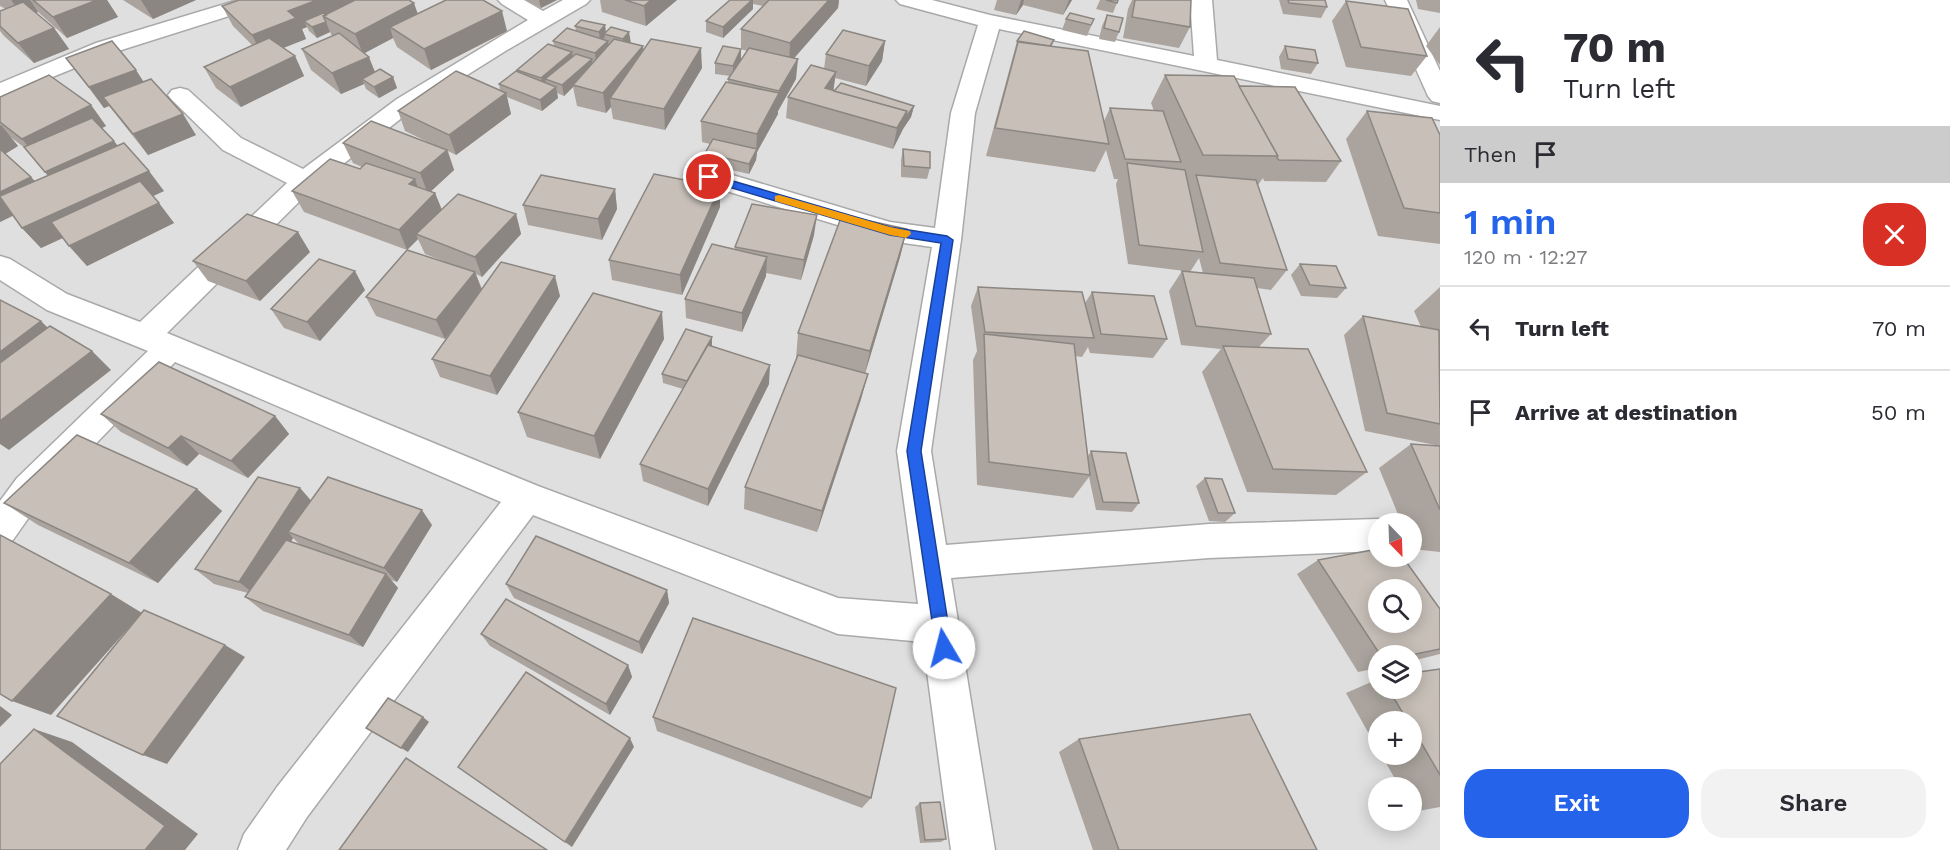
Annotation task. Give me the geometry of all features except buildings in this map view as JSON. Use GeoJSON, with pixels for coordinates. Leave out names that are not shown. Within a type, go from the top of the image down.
{"type":"FeatureCollection","features":[{"type":"Feature","properties":{"kind":"street"},"geometry":{"type":"LineString","coordinates":[[0,91],[104,48],[260,0]]}},
{"type":"Feature","properties":{"kind":"street"},"geometry":{"type":"LineString","coordinates":[[509,0],[543,20]]}},
{"type":"Feature","properties":{"kind":"street"},"geometry":{"type":"LineString","coordinates":[[0,529],[29,489],[158,342],[305,181],[405,104],[579,0]]}},
{"type":"Feature","properties":{"kind":"street"},"geometry":{"type":"LineString","coordinates":[[907,0],[990,21],[1440,113]]}},
{"type":"Feature","properties":{"kind":"street"},"geometry":{"type":"LineString","coordinates":[[1201,0],[1206,66]]}},
{"type":"Feature","properties":{"kind":"street"},"geometry":{"type":"LineString","coordinates":[[1396,0],[1440,96]]}},
{"type":"Feature","properties":{"kind":"street"},"geometry":{"type":"LineString","coordinates":[[973,850],[914,451],[947,240],[963,113],[990,21]]}},
{"type":"Feature","properties":{"kind":"street"},"geometry":{"type":"LineString","coordinates":[[180,95],[232,144],[305,181]]}},
{"type":"Feature","properties":{"kind":"street"},"geometry":{"type":"LineString","coordinates":[[709,177],[890,231],[947,240]]}},
{"type":"Feature","properties":{"kind":"street"},"geometry":{"type":"LineString","coordinates":[[0,266],[57,302],[158,342],[526,497],[838,616],[940,625]]}},
{"type":"Feature","properties":{"kind":"street"},"geometry":{"type":"LineString","coordinates":[[260,850],[292,802],[526,497]]}},
{"type":"Feature","properties":{"kind":"street"},"geometry":{"type":"LineString","coordinates":[[930,563],[1209,541],[1368,535]]}},
{"type":"Feature","properties":{"kind":"shaded area"},"geometry":{"type":"Polygon","coordinates":[[[0,0],[1440,0],[1440,850],[0,850],[0,0]]]}},
{"type":"Feature","properties":{"kind":"slow traffic"},"geometry":{"type":"LineString","coordinates":[[779,198],[906,234]]}},
{"type":"Feature","properties":{"kind":"route"},"geometry":{"type":"LineString","coordinates":[[709,177],[890,231],[947,240],[914,451],[944,648]]}}]}
